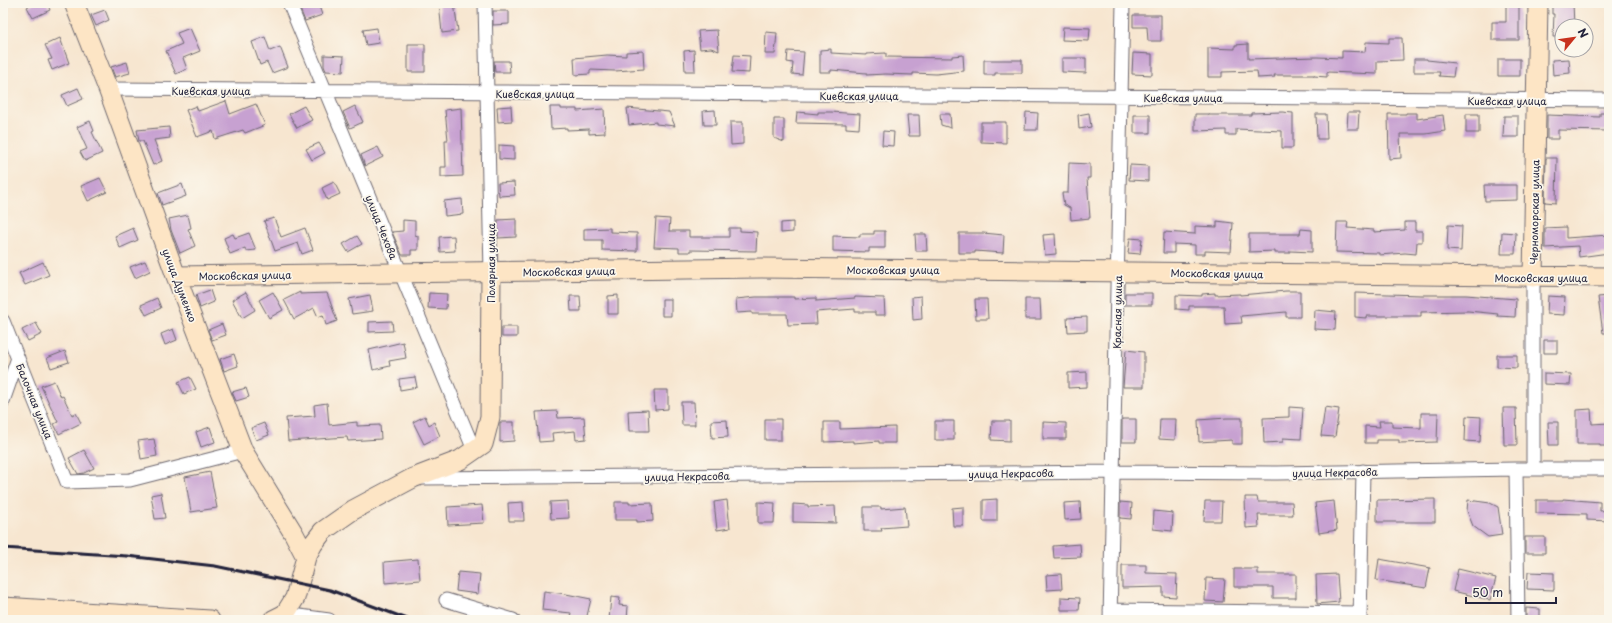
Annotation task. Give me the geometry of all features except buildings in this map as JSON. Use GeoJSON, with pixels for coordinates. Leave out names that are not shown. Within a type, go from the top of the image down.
{"type":"FeatureCollection","features":[{"type":"Feature","properties":{"kind":"main road","name":"улица Думенко"},"geometry":{"type":"LineString","coordinates":[[74,3],[108,89],[176,276],[243,452],[294,534],[306,557]]}},
{"type":"Feature","properties":{"kind":"main road","name":"Черноморская улица"},"geometry":{"type":"LineString","coordinates":[[1533,277],[1538,3]]}},
{"type":"Feature","properties":{"kind":"main road","name":"Московская улица"},"geometry":{"type":"LineString","coordinates":[[176,276],[761,268],[1609,277]]}},
{"type":"Feature","properties":{"kind":"main road","name":"Полярная улица"},"geometry":{"type":"LineString","coordinates":[[279,617],[295,598],[306,557],[313,544],[323,531],[353,510],[413,478],[460,460],[483,444],[490,417],[491,272]]}},
{"type":"Feature","properties":{"kind":"main road"},"geometry":{"type":"LineString","coordinates":[[3,607],[210,620]]}},
{"type":"Feature","properties":{"kind":"street","name":"улица Чехова"},"geometry":{"type":"LineString","coordinates":[[289,3],[474,450]]}},
{"type":"Feature","properties":{"kind":"street","name":"Полярная улица"},"geometry":{"type":"LineString","coordinates":[[485,3],[491,272]]}},
{"type":"Feature","properties":{"kind":"street","name":"Красная улица"},"geometry":{"type":"LineString","coordinates":[[1110,615],[1124,3]]}},
{"type":"Feature","properties":{"kind":"street","name":"Киевская улица"},"geometry":{"type":"LineString","coordinates":[[108,89],[1609,100]]}},
{"type":"Feature","properties":{"kind":"street","name":"Черноморская улица"},"geometry":{"type":"LineString","coordinates":[[1533,277],[1533,468]]}},
{"type":"Feature","properties":{"kind":"street","name":"Балочная улица"},"geometry":{"type":"LineString","coordinates":[[3,321],[67,482],[130,480],[243,452]]}},
{"type":"Feature","properties":{"kind":"street"},"geometry":{"type":"LineString","coordinates":[[3,402],[18,358]]}},
{"type":"Feature","properties":{"kind":"street","name":"улица Некрасова"},"geometry":{"type":"LineString","coordinates":[[413,478],[1114,472],[1277,473],[1533,468],[1609,469]]}},
{"type":"Feature","properties":{"kind":"street"},"geometry":{"type":"LineString","coordinates":[[1516,469],[1518,620]]}},
{"type":"Feature","properties":{"kind":"street"},"geometry":{"type":"LineString","coordinates":[[1110,615],[1360,616],[1363,471]]}},
{"type":"Feature","properties":{"kind":"street"},"geometry":{"type":"LineString","coordinates":[[446,600],[513,620]]}},
{"type":"Feature","properties":{"kind":"street"},"geometry":{"type":"LineString","coordinates":[[279,617],[329,620]]}},
{"type":"Feature","properties":{"kind":"railway"},"geometry":{"type":"LineString","coordinates":[[3,548],[127,556],[215,566],[330,590],[410,620]]}}]}
